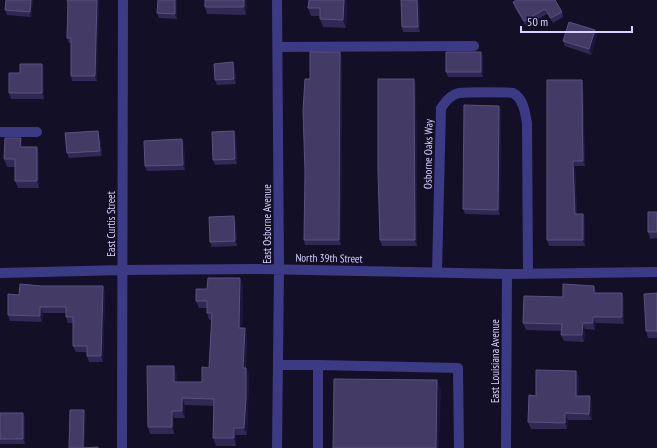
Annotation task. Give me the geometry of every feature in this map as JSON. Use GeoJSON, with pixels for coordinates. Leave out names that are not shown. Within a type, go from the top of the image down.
{"type":"FeatureCollection","features":[{"type":"Feature","properties":{"kind":"street","name":"East Curtis Street"},"geometry":{"type":"LineString","coordinates":[[122,448],[123,0]]}},
{"type":"Feature","properties":{"kind":"street","name":"East Osborne Avenue"},"geometry":{"type":"LineString","coordinates":[[277,0],[279,269],[277,448]]}},
{"type":"Feature","properties":{"kind":"street"},"geometry":{"type":"LineString","coordinates":[[278,47],[474,46]]}},
{"type":"Feature","properties":{"kind":"street","name":"Osborne Oaks Way"},"geometry":{"type":"LineString","coordinates":[[437,272],[440,108],[447,100],[458,93],[512,93],[519,98],[524,106],[527,123],[528,273]]}},
{"type":"Feature","properties":{"kind":"street"},"geometry":{"type":"LineString","coordinates":[[0,132],[37,132]]}},
{"type":"Feature","properties":{"kind":"street","name":"North 39th Street"},"geometry":{"type":"LineString","coordinates":[[0,273],[123,270],[279,269],[507,274],[657,272]]}},
{"type":"Feature","properties":{"kind":"street","name":"East Louisiana Avenue"},"geometry":{"type":"LineString","coordinates":[[506,448],[507,274]]}},
{"type":"Feature","properties":{"kind":"street"},"geometry":{"type":"LineString","coordinates":[[278,365],[458,368],[459,448]]}},
{"type":"Feature","properties":{"kind":"street"},"geometry":{"type":"LineString","coordinates":[[318,365],[318,448]]}},
{"type":"Feature","properties":{"kind":"building"},"geometry":{"type":"Polygon","coordinates":[[[6,0],[31,0],[30,12],[5,10],[6,0]]]}},
{"type":"Feature","properties":{"kind":"building"},"geometry":{"type":"Polygon","coordinates":[[[68,0],[97,0],[95,76],[71,76],[71,38],[67,38],[68,0]]]}},
{"type":"Feature","properties":{"kind":"building"},"geometry":{"type":"Polygon","coordinates":[[[158,0],[175,0],[175,14],[157,13],[158,0]]]}},
{"type":"Feature","properties":{"kind":"building"},"geometry":{"type":"Polygon","coordinates":[[[205,0],[244,0],[244,7],[205,7],[205,0]]]}},
{"type":"Feature","properties":{"kind":"building"},"geometry":{"type":"Polygon","coordinates":[[[309,0],[344,0],[343,20],[320,19],[320,8],[308,8],[309,0]]]}},
{"type":"Feature","properties":{"kind":"building"},"geometry":{"type":"Polygon","coordinates":[[[401,0],[417,0],[418,27],[402,27],[401,0]]]}},
{"type":"Feature","properties":{"kind":"building"},"geometry":{"type":"Polygon","coordinates":[[[517,0],[555,0],[562,12],[551,18],[545,9],[524,21],[513,2],[517,0]]]}},
{"type":"Feature","properties":{"kind":"building"},"geometry":{"type":"Polygon","coordinates":[[[569,22],[595,30],[589,49],[563,41],[569,22]]]}},
{"type":"Feature","properties":{"kind":"building"},"geometry":{"type":"Polygon","coordinates":[[[310,52],[340,52],[339,240],[304,240],[305,172],[303,110],[305,79],[310,79],[310,52]]]}},
{"type":"Feature","properties":{"kind":"building"},"geometry":{"type":"Polygon","coordinates":[[[446,52],[481,52],[481,72],[446,72],[446,52]]]}},
{"type":"Feature","properties":{"kind":"building"},"geometry":{"type":"Polygon","coordinates":[[[233,62],[234,79],[215,80],[214,64],[233,62]]]}},
{"type":"Feature","properties":{"kind":"building"},"geometry":{"type":"Polygon","coordinates":[[[20,64],[42,64],[42,93],[9,93],[9,73],[20,73],[20,64]]]}},
{"type":"Feature","properties":{"kind":"building"},"geometry":{"type":"Polygon","coordinates":[[[378,79],[414,79],[415,240],[380,240],[378,79]]]}},
{"type":"Feature","properties":{"kind":"building"},"geometry":{"type":"Polygon","coordinates":[[[547,80],[582,80],[583,161],[573,161],[575,214],[583,214],[583,240],[547,240],[547,80]]]}},
{"type":"Feature","properties":{"kind":"building"},"geometry":{"type":"Polygon","coordinates":[[[464,105],[499,106],[498,210],[463,209],[464,105]]]}},
{"type":"Feature","properties":{"kind":"building"},"geometry":{"type":"Polygon","coordinates":[[[98,131],[100,151],[67,153],[65,133],[98,131]]]}},
{"type":"Feature","properties":{"kind":"building"},"geometry":{"type":"Polygon","coordinates":[[[234,131],[235,159],[213,160],[212,132],[234,131]]]}},
{"type":"Feature","properties":{"kind":"building"},"geometry":{"type":"Polygon","coordinates":[[[5,138],[21,138],[20,147],[37,147],[37,181],[15,181],[15,159],[4,159],[5,138]]]}},
{"type":"Feature","properties":{"kind":"building"},"geometry":{"type":"Polygon","coordinates":[[[182,139],[183,165],[145,166],[144,141],[182,139]]]}},
{"type":"Feature","properties":{"kind":"building"},"geometry":{"type":"Polygon","coordinates":[[[648,212],[657,212],[657,232],[648,232],[648,212]]]}},
{"type":"Feature","properties":{"kind":"building"},"geometry":{"type":"Polygon","coordinates":[[[234,216],[235,241],[210,242],[209,217],[234,216]]]}},
{"type":"Feature","properties":{"kind":"building"},"geometry":{"type":"Polygon","coordinates":[[[208,278],[240,278],[239,328],[245,328],[243,368],[246,368],[246,399],[244,428],[234,428],[234,438],[213,438],[214,399],[182,398],[182,411],[172,411],[172,427],[148,427],[147,366],[174,366],[174,382],[202,382],[202,367],[209,368],[212,313],[207,313],[207,301],[196,301],[196,289],[207,289],[208,278]]]}},
{"type":"Feature","properties":{"kind":"building"},"geometry":{"type":"Polygon","coordinates":[[[20,284],[41,286],[103,286],[101,356],[87,356],[87,346],[73,346],[73,317],[66,317],[66,307],[40,307],[40,316],[8,315],[8,294],[19,295],[20,284]]]}},
{"type":"Feature","properties":{"kind":"building"},"geometry":{"type":"Polygon","coordinates":[[[563,284],[594,286],[594,293],[622,293],[622,317],[593,317],[593,323],[583,323],[582,335],[561,335],[562,324],[523,323],[524,296],[563,297],[563,284]]]}},
{"type":"Feature","properties":{"kind":"building"},"geometry":{"type":"Polygon","coordinates":[[[657,293],[657,331],[646,331],[644,294],[657,293]]]}},
{"type":"Feature","properties":{"kind":"building"},"geometry":{"type":"Polygon","coordinates":[[[536,370],[576,371],[576,396],[590,396],[589,414],[565,413],[565,423],[528,422],[529,395],[536,396],[536,370]]]}},
{"type":"Feature","properties":{"kind":"building"},"geometry":{"type":"Polygon","coordinates":[[[334,379],[437,380],[436,448],[333,448],[334,379]]]}},
{"type":"Feature","properties":{"kind":"building"},"geometry":{"type":"Polygon","coordinates":[[[70,410],[84,410],[83,448],[69,448],[70,410]]]}},
{"type":"Feature","properties":{"kind":"building"},"geometry":{"type":"Polygon","coordinates":[[[0,413],[23,413],[23,439],[0,439],[0,413]]]}}]}
